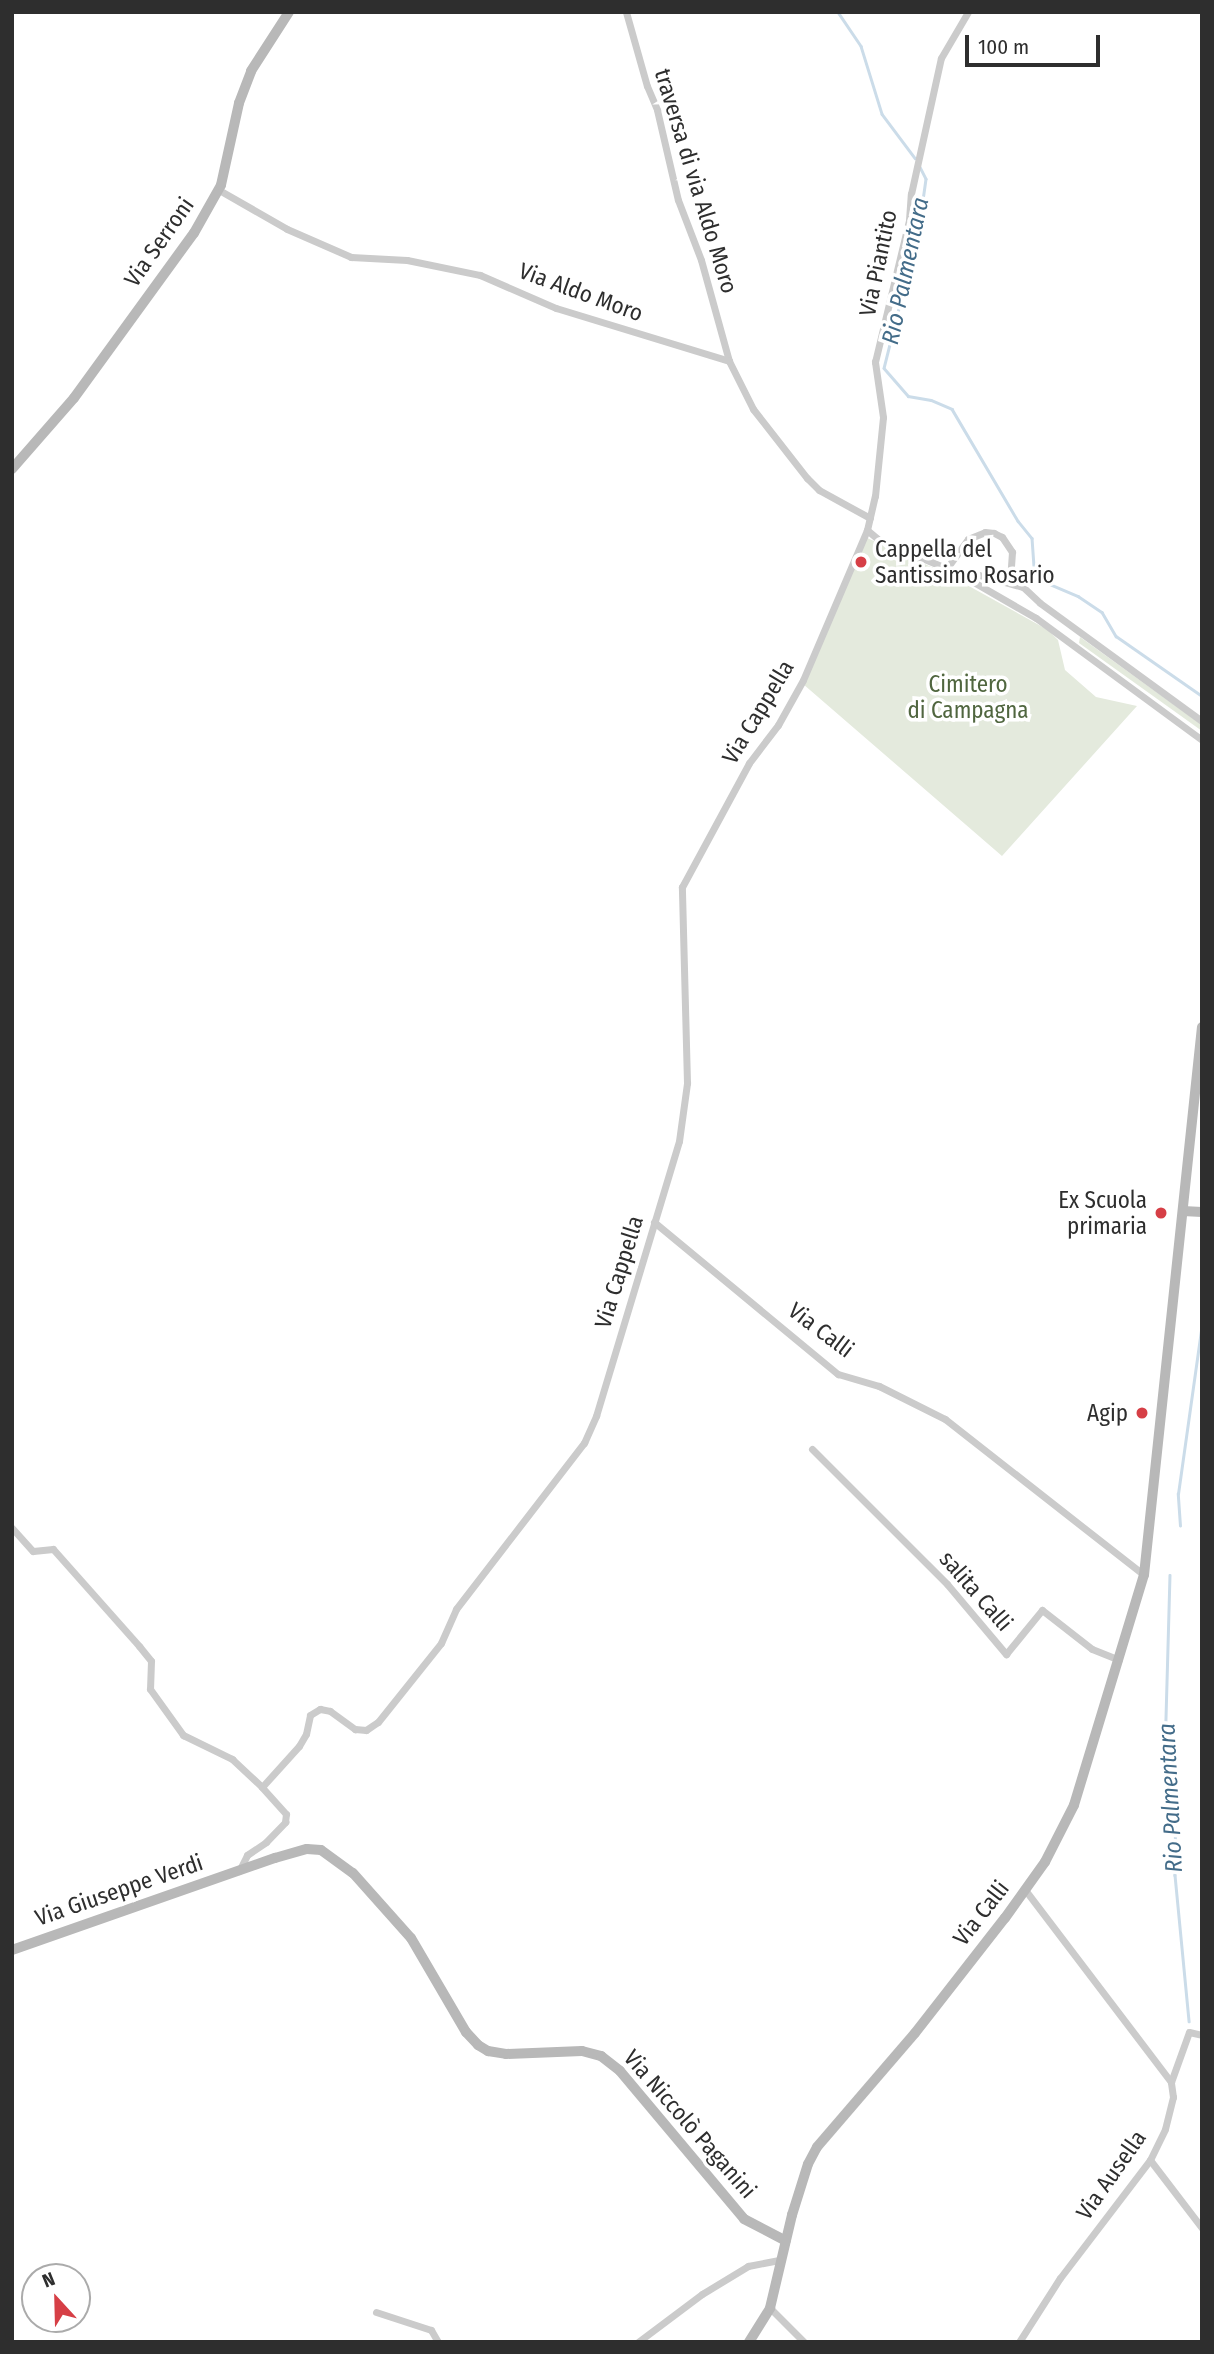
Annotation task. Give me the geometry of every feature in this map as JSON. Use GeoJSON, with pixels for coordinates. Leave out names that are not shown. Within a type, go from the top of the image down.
{"type":"FeatureCollection","features":[{"type":"Feature","properties":{"kind":"street","name":"Via Serroni"},"geometry":{"type":"LineString","coordinates":[[12,468],[74,398],[194,233],[219,190],[239,103],[251,71],[289,12]]}},
{"type":"Feature","properties":{"kind":"street","name":"traversa di via Aldo Moro"},"geometry":{"type":"LineString","coordinates":[[626,12],[647,86],[657,110],[678,200],[701,260],[729,361]]}},
{"type":"Feature","properties":{"kind":"street","name":"Via Piantito"},"geometry":{"type":"LineString","coordinates":[[867,530],[883,417],[875,362],[909,220],[911,194],[941,58],[968,12]]}},
{"type":"Feature","properties":{"kind":"street","name":"Via Aldo Moro"},"geometry":{"type":"LineString","coordinates":[[219,190],[287,229],[351,257],[407,260],[480,275],[556,308],[729,361]]}},
{"type":"Feature","properties":{"kind":"street"},"geometry":{"type":"LineString","coordinates":[[729,361],[753,410],[807,478],[819,490],[870,517]]}},
{"type":"Feature","properties":{"kind":"street"},"geometry":{"type":"LineString","coordinates":[[867,530],[879,540],[958,573],[1068,639],[1202,740]]}},
{"type":"Feature","properties":{"kind":"street","name":"Via Cappella"},"geometry":{"type":"LineString","coordinates":[[262,1787],[299,1746],[310,1715],[320,1709],[330,1711],[355,1729],[366,1730],[379,1722],[441,1643],[456,1609],[584,1443],[596,1416],[679,1141],[687,1083],[682,887],[749,763],[778,725],[803,680],[867,530]]}},
{"type":"Feature","properties":{"kind":"street"},"geometry":{"type":"LineString","coordinates":[[947,568],[968,539],[985,532],[994,533],[1002,537],[1012,552],[1010,583]]}},
{"type":"Feature","properties":{"kind":"street"},"geometry":{"type":"LineString","coordinates":[[958,573],[1023,587],[1040,603],[1202,720]]}},
{"type":"Feature","properties":{"kind":"street","name":"Via Calli"},"geometry":{"type":"LineString","coordinates":[[749,2342],[770,2308],[780,2260],[805,2173],[817,2147],[915,2033],[1026,1890],[1056,1843],[1074,1805],[1144,1575],[1202,1027]]}},
{"type":"Feature","properties":{"kind":"street"},"geometry":{"type":"LineString","coordinates":[[1183,1211],[1202,1212]]}},
{"type":"Feature","properties":{"kind":"street","name":"Via Calli"},"geometry":{"type":"LineString","coordinates":[[654,1223],[838,1374],[879,1386],[945,1419],[1144,1575]]}},
{"type":"Feature","properties":{"kind":"street","name":"salita Calli"},"geometry":{"type":"LineString","coordinates":[[812,1449],[947,1584],[1006,1654],[1042,1610],[1092,1649],[1119,1660]]}},
{"type":"Feature","properties":{"kind":"street"},"geometry":{"type":"LineString","coordinates":[[12,1528],[33,1551],[53,1549],[139,1646],[150,1661],[150,1689],[183,1735],[232,1759],[286,1814],[285,1822],[266,1842],[247,1855],[239,1871]]}},
{"type":"Feature","properties":{"kind":"street","name":"Via Niccolò Paganini"},"geometry":{"type":"LineString","coordinates":[[239,1871],[307,1849],[321,1850],[336,1858],[411,1938],[466,2032],[478,2045],[488,2051],[506,2053],[582,2051],[601,2056],[620,2071],[744,2219],[786,2241]]}},
{"type":"Feature","properties":{"kind":"street","name":"Via Giuseppe Verdi"},"geometry":{"type":"LineString","coordinates":[[12,1950],[239,1871]]}},
{"type":"Feature","properties":{"kind":"street"},"geometry":{"type":"LineString","coordinates":[[1026,1890],[1171,2082]]}},
{"type":"Feature","properties":{"kind":"street","name":"Via Ausella"},"geometry":{"type":"LineString","coordinates":[[1019,2342],[1060,2278],[1150,2160],[1165,2129],[1173,2097],[1171,2082],[1189,2032],[1202,2035]]}},
{"type":"Feature","properties":{"kind":"street"},"geometry":{"type":"LineString","coordinates":[[1150,2160],[1202,2228]]}},
{"type":"Feature","properties":{"kind":"street"},"geometry":{"type":"LineString","coordinates":[[638,2342],[702,2294],[748,2266],[780,2260]]}},
{"type":"Feature","properties":{"kind":"street"},"geometry":{"type":"LineString","coordinates":[[770,2308],[804,2342]]}},
{"type":"Feature","properties":{"kind":"street"},"geometry":{"type":"LineString","coordinates":[[376,2312],[431,2330],[438,2342]]}},
{"type":"Feature","properties":{"kind":"green space","name":"Cimitero di Campagna"},"geometry":{"type":"Polygon","coordinates":[[[865,537],[949,575],[1048,630],[1058,640],[1065,670],[1096,697],[1137,706],[1002,856],[803,684],[865,537]]]}},
{"type":"Feature","properties":{"kind":"green space"},"geometry":{"type":"Polygon","coordinates":[[[1080,637],[1202,725],[1202,731],[1079,643],[1080,637]]]}},
{"type":"Feature","properties":{"kind":"waterway","name":"Rio Palmentara"},"geometry":{"type":"LineString","coordinates":[[838,12],[861,46],[882,114],[915,158]]}},
{"type":"Feature","properties":{"kind":"waterway","name":"Rio Palmentara"},"geometry":{"type":"LineString","coordinates":[[920,167],[926,179],[919,229],[884,368],[908,396],[931,400],[952,409],[1018,521],[1032,538],[1034,568],[1047,583],[1078,596],[1102,612],[1116,636],[1202,696]]}},
{"type":"Feature","properties":{"kind":"waterway","name":"Rio Palmentara"},"geometry":{"type":"LineString","coordinates":[[1180,1526],[1178,1494],[1202,1324]]}},
{"type":"Feature","properties":{"kind":"waterway","name":"Rio Palmentara"},"geometry":{"type":"LineString","coordinates":[[1170,1575],[1166,1722],[1176,1787],[1175,1875],[1189,2021]]}},
{"type":"Feature","properties":{"kind":"place","name":"Cappella del Santissimo Rosario"},"geometry":{"type":"Point","coordinates":[861,562]}},
{"type":"Feature","properties":{"kind":"place","name":"Ex Scuola primaria"},"geometry":{"type":"Point","coordinates":[1161,1213]}},
{"type":"Feature","properties":{"kind":"place","name":"Agip"},"geometry":{"type":"Point","coordinates":[1142,1413]}}]}
